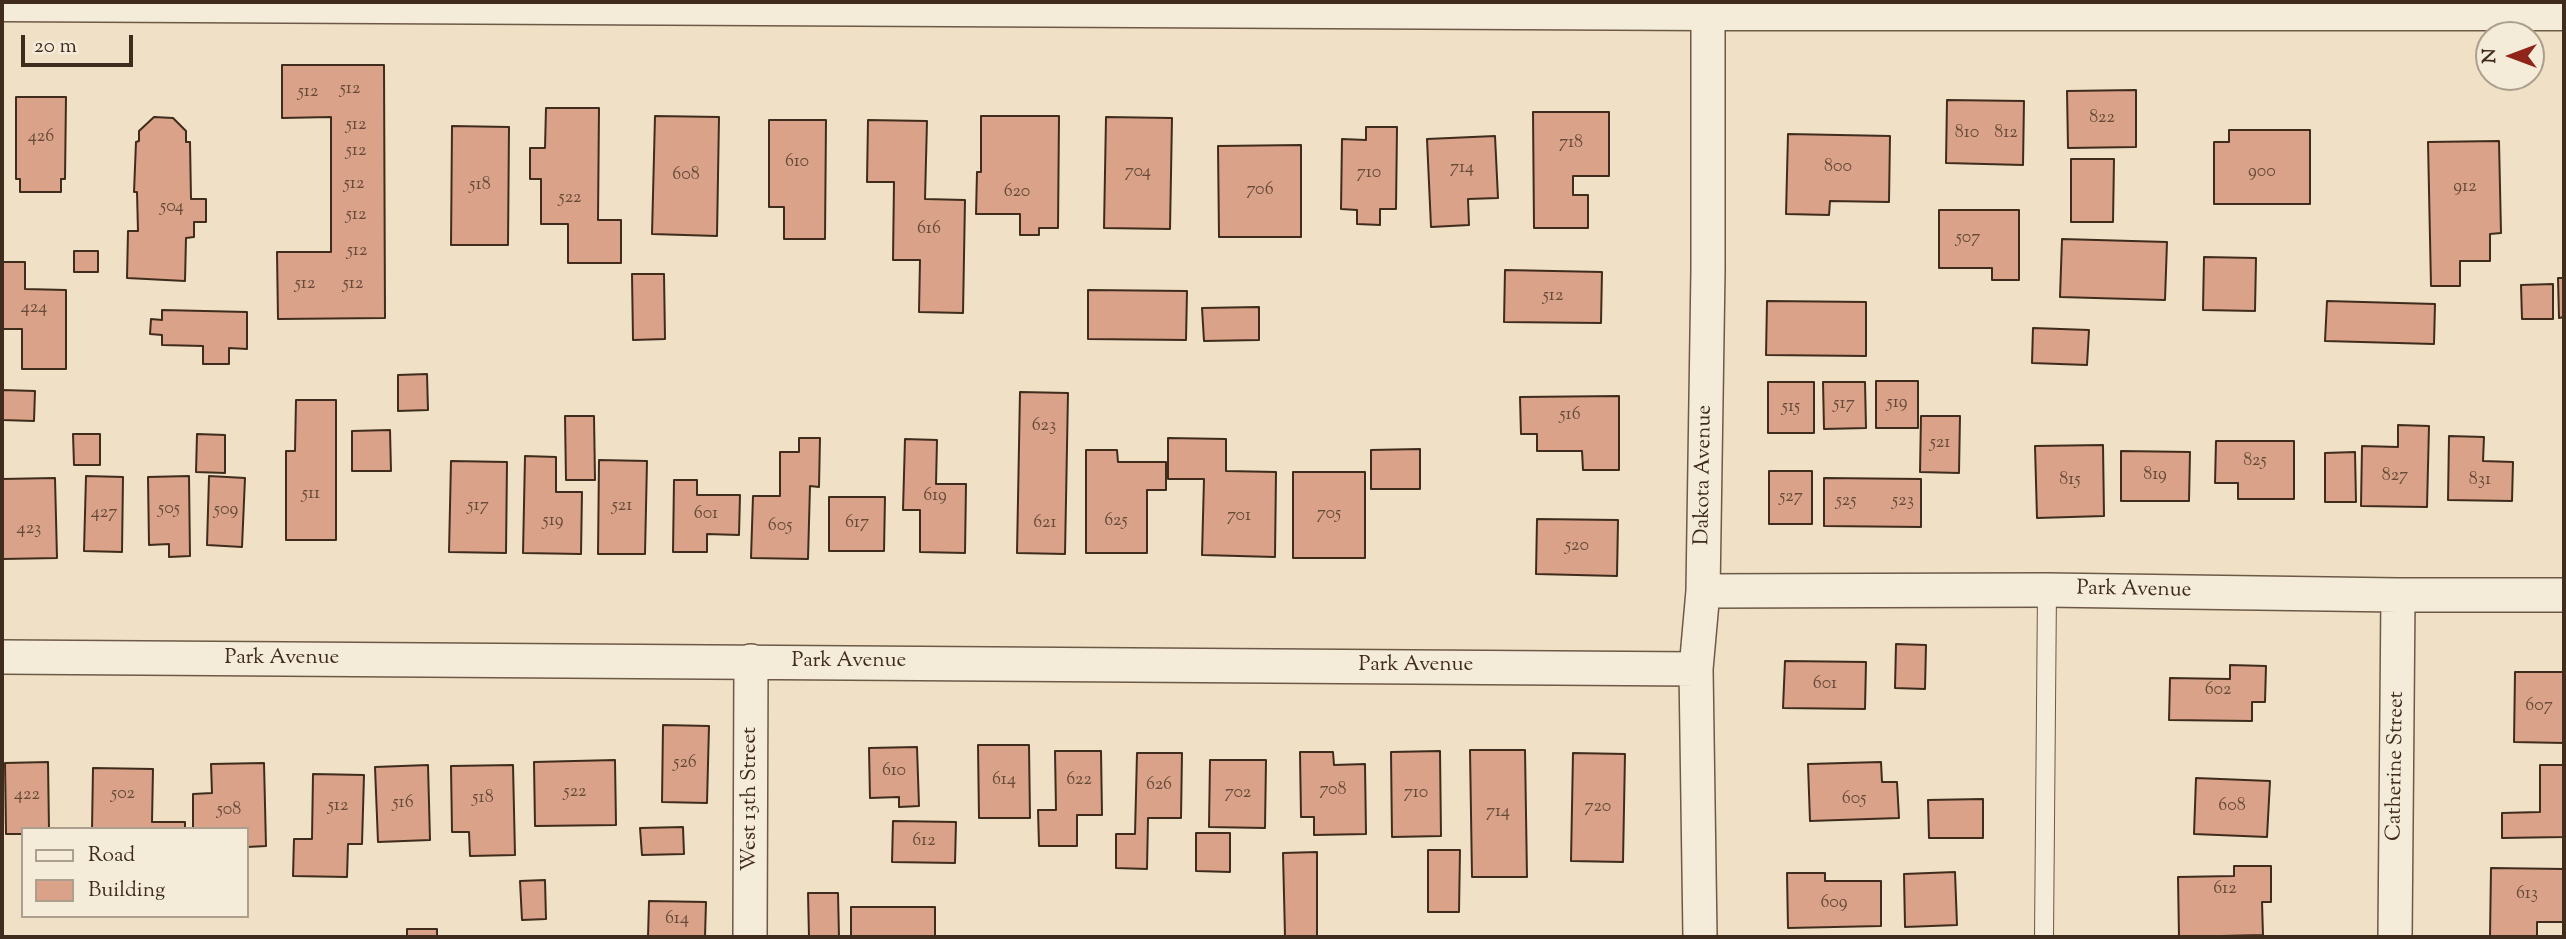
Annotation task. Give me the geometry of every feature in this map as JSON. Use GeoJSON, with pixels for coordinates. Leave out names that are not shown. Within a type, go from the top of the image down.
{"type":"FeatureCollection","features":[{"type":"Feature","properties":{"kind":"street"},"geometry":{"type":"LineString","coordinates":[[2,2],[2205,6],[2564,10]]}},
{"type":"Feature","properties":{"kind":"street","name":"Dakota Avenue"},"geometry":{"type":"LineString","coordinates":[[1700,937],[1696,669],[1703,591],[1708,270],[1707,7]]}},
{"type":"Feature","properties":{"kind":"street","name":"Park Avenue"},"geometry":{"type":"LineString","coordinates":[[1703,591],[2047,590],[2564,595]]}},
{"type":"Feature","properties":{"kind":"street","name":"Catherine Street"},"geometry":{"type":"LineString","coordinates":[[2395,937],[2398,595]]}},
{"type":"Feature","properties":{"kind":"street","name":"Park Avenue"},"geometry":{"type":"LineString","coordinates":[[2,657],[1696,669]]}},
{"type":"Feature","properties":{"kind":"street","name":"West 13th Street"},"geometry":{"type":"LineString","coordinates":[[750,937],[751,661]]}},
{"type":"Feature","properties":{"kind":"lane"},"geometry":{"type":"LineString","coordinates":[[2044,937],[2047,590]]}},
{"type":"Feature","properties":{"kind":"building"},"geometry":{"type":"Polygon","coordinates":[[[282,65],[384,65],[385,318],[278,319],[277,252],[331,252],[331,117],[282,118],[282,65]]]}},
{"type":"Feature","properties":{"kind":"building"},"geometry":{"type":"Polygon","coordinates":[[[2136,90],[2136,147],[2068,148],[2067,91],[2136,90]]]}},
{"type":"Feature","properties":{"kind":"building"},"geometry":{"type":"Polygon","coordinates":[[[16,97],[66,97],[65,179],[61,179],[61,192],[20,192],[20,179],[16,179],[16,97]]]}},
{"type":"Feature","properties":{"kind":"building"},"geometry":{"type":"Polygon","coordinates":[[[1947,100],[2024,101],[2023,165],[1946,163],[1947,100]]]}},
{"type":"Feature","properties":{"kind":"building"},"geometry":{"type":"Polygon","coordinates":[[[546,108],[599,108],[598,220],[621,220],[621,263],[568,263],[568,224],[541,224],[541,179],[530,179],[530,148],[545,148],[546,108]]]}},
{"type":"Feature","properties":{"kind":"building"},"geometry":{"type":"Polygon","coordinates":[[[1533,112],[1609,112],[1609,176],[1573,176],[1573,195],[1588,195],[1588,228],[1534,228],[1533,112]]]}},
{"type":"Feature","properties":{"kind":"building"},"geometry":{"type":"Polygon","coordinates":[[[655,116],[719,117],[717,236],[652,234],[655,116]]]}},
{"type":"Feature","properties":{"kind":"building"},"geometry":{"type":"Polygon","coordinates":[[[981,116],[1059,116],[1058,228],[1039,228],[1039,235],[1020,235],[1020,214],[976,214],[977,172],[981,172],[981,116]]]}},
{"type":"Feature","properties":{"kind":"building"},"geometry":{"type":"Polygon","coordinates":[[[154,117],[173,118],[186,131],[186,142],[190,142],[191,199],[206,199],[206,222],[194,222],[194,237],[186,238],[185,281],[127,278],[128,231],[138,231],[137,192],[134,192],[136,142],[139,141],[139,131],[154,117]]]}},
{"type":"Feature","properties":{"kind":"building"},"geometry":{"type":"Polygon","coordinates":[[[1106,117],[1172,118],[1170,229],[1104,228],[1106,117]]]}},
{"type":"Feature","properties":{"kind":"building"},"geometry":{"type":"Polygon","coordinates":[[[769,120],[826,120],[825,239],[784,239],[784,207],[769,207],[769,120]]]}},
{"type":"Feature","properties":{"kind":"building"},"geometry":{"type":"Polygon","coordinates":[[[868,120],[927,121],[925,199],[965,200],[963,313],[919,312],[920,260],[893,260],[894,182],[867,182],[868,120]]]}},
{"type":"Feature","properties":{"kind":"building"},"geometry":{"type":"Polygon","coordinates":[[[452,126],[509,127],[508,245],[451,245],[452,126]]]}},
{"type":"Feature","properties":{"kind":"building"},"geometry":{"type":"Polygon","coordinates":[[[1366,127],[1397,127],[1396,209],[1380,209],[1380,225],[1357,224],[1357,210],[1341,209],[1342,139],[1366,140],[1366,127]]]}},
{"type":"Feature","properties":{"kind":"building"},"geometry":{"type":"Polygon","coordinates":[[[2229,130],[2310,130],[2310,204],[2214,204],[2214,142],[2229,142],[2229,130]]]}},
{"type":"Feature","properties":{"kind":"building"},"geometry":{"type":"Polygon","coordinates":[[[1788,134],[1890,136],[1889,202],[1830,201],[1829,215],[1786,214],[1788,134]]]}},
{"type":"Feature","properties":{"kind":"building"},"geometry":{"type":"Polygon","coordinates":[[[1495,136],[1498,198],[1468,199],[1469,225],[1431,227],[1427,139],[1495,136]]]}},
{"type":"Feature","properties":{"kind":"building"},"geometry":{"type":"Polygon","coordinates":[[[2499,141],[2501,233],[2490,234],[2490,261],[2460,261],[2460,286],[2431,286],[2428,142],[2499,141]]]}},
{"type":"Feature","properties":{"kind":"building"},"geometry":{"type":"Polygon","coordinates":[[[1301,145],[1301,237],[1219,237],[1218,146],[1301,145]]]}},
{"type":"Feature","properties":{"kind":"building"},"geometry":{"type":"Polygon","coordinates":[[[2071,159],[2114,159],[2113,222],[2071,222],[2071,159]]]}},
{"type":"Feature","properties":{"kind":"building"},"geometry":{"type":"Polygon","coordinates":[[[1939,210],[2019,210],[2019,280],[1992,280],[1992,268],[1939,268],[1939,210]]]}},
{"type":"Feature","properties":{"kind":"building"},"geometry":{"type":"Polygon","coordinates":[[[2062,239],[2167,242],[2165,300],[2060,297],[2062,239]]]}},
{"type":"Feature","properties":{"kind":"building"},"geometry":{"type":"Polygon","coordinates":[[[74,251],[98,251],[98,272],[74,272],[74,251]]]}},
{"type":"Feature","properties":{"kind":"building"},"geometry":{"type":"Polygon","coordinates":[[[2204,257],[2256,258],[2255,311],[2203,310],[2204,257]]]}},
{"type":"Feature","properties":{"kind":"building"},"geometry":{"type":"Polygon","coordinates":[[[2,262],[25,262],[25,289],[66,290],[66,369],[22,369],[22,329],[2,329],[2,262]]]}},
{"type":"Feature","properties":{"kind":"building"},"geometry":{"type":"Polygon","coordinates":[[[1505,270],[1602,272],[1601,323],[1504,322],[1505,270]]]}},
{"type":"Feature","properties":{"kind":"building"},"geometry":{"type":"Polygon","coordinates":[[[632,274],[664,274],[665,339],[633,340],[632,274]]]}},
{"type":"Feature","properties":{"kind":"building"},"geometry":{"type":"Polygon","coordinates":[[[2558,278],[2564,278],[2564,317],[2559,318],[2558,278]]]}},
{"type":"Feature","properties":{"kind":"building"},"geometry":{"type":"Polygon","coordinates":[[[2553,284],[2553,319],[2522,319],[2521,285],[2553,284]]]}},
{"type":"Feature","properties":{"kind":"building"},"geometry":{"type":"Polygon","coordinates":[[[1088,290],[1187,291],[1186,340],[1088,339],[1088,290]]]}},
{"type":"Feature","properties":{"kind":"building"},"geometry":{"type":"Polygon","coordinates":[[[1767,301],[1866,302],[1866,356],[1766,355],[1767,301]]]}},
{"type":"Feature","properties":{"kind":"building"},"geometry":{"type":"Polygon","coordinates":[[[2327,301],[2435,304],[2434,344],[2325,341],[2327,301]]]}},
{"type":"Feature","properties":{"kind":"building"},"geometry":{"type":"Polygon","coordinates":[[[1259,307],[1259,340],[1204,341],[1202,308],[1259,307]]]}},
{"type":"Feature","properties":{"kind":"building"},"geometry":{"type":"Polygon","coordinates":[[[162,310],[247,312],[247,349],[229,348],[229,364],[203,364],[203,346],[162,345],[162,335],[150,334],[151,319],[162,320],[162,310]]]}},
{"type":"Feature","properties":{"kind":"building"},"geometry":{"type":"Polygon","coordinates":[[[2033,328],[2089,330],[2087,365],[2032,363],[2033,328]]]}},
{"type":"Feature","properties":{"kind":"building"},"geometry":{"type":"Polygon","coordinates":[[[427,374],[428,410],[398,411],[398,375],[427,374]]]}},
{"type":"Feature","properties":{"kind":"building"},"geometry":{"type":"Polygon","coordinates":[[[1876,381],[1918,381],[1918,428],[1876,428],[1876,381]]]}},
{"type":"Feature","properties":{"kind":"building"},"geometry":{"type":"Polygon","coordinates":[[[1768,382],[1814,382],[1814,433],[1768,433],[1768,382]]]}},
{"type":"Feature","properties":{"kind":"building"},"geometry":{"type":"Polygon","coordinates":[[[1823,382],[1865,382],[1866,428],[1824,429],[1823,382]]]}},
{"type":"Feature","properties":{"kind":"building"},"geometry":{"type":"Polygon","coordinates":[[[2,390],[35,391],[34,421],[2,420],[2,390]]]}},
{"type":"Feature","properties":{"kind":"building"},"geometry":{"type":"Polygon","coordinates":[[[1020,392],[1068,393],[1065,554],[1017,553],[1020,392]]]}},
{"type":"Feature","properties":{"kind":"building"},"geometry":{"type":"Polygon","coordinates":[[[1619,396],[1619,470],[1583,470],[1582,451],[1537,451],[1537,434],[1521,434],[1520,397],[1619,396]]]}},
{"type":"Feature","properties":{"kind":"building"},"geometry":{"type":"Polygon","coordinates":[[[296,400],[336,400],[336,540],[286,540],[286,451],[295,451],[296,400]]]}},
{"type":"Feature","properties":{"kind":"building"},"geometry":{"type":"Polygon","coordinates":[[[565,416],[594,416],[595,480],[566,480],[565,416]]]}},
{"type":"Feature","properties":{"kind":"building"},"geometry":{"type":"Polygon","coordinates":[[[1921,416],[1960,416],[1959,473],[1920,472],[1921,416]]]}},
{"type":"Feature","properties":{"kind":"building"},"geometry":{"type":"Polygon","coordinates":[[[2398,425],[2429,426],[2427,507],[2361,506],[2362,446],[2398,447],[2398,425]]]}},
{"type":"Feature","properties":{"kind":"building"},"geometry":{"type":"Polygon","coordinates":[[[390,430],[391,471],[352,471],[352,431],[390,430]]]}},
{"type":"Feature","properties":{"kind":"building"},"geometry":{"type":"Polygon","coordinates":[[[73,434],[100,434],[100,465],[74,465],[73,434]]]}},
{"type":"Feature","properties":{"kind":"building"},"geometry":{"type":"Polygon","coordinates":[[[197,434],[225,435],[225,473],[196,472],[197,434]]]}},
{"type":"Feature","properties":{"kind":"building"},"geometry":{"type":"Polygon","coordinates":[[[2449,436],[2484,437],[2483,461],[2513,462],[2512,501],[2448,500],[2449,436]]]}},
{"type":"Feature","properties":{"kind":"building"},"geometry":{"type":"Polygon","coordinates":[[[799,438],[820,438],[819,487],[810,486],[808,559],[751,558],[753,496],[780,496],[780,452],[799,452],[799,438]]]}},
{"type":"Feature","properties":{"kind":"building"},"geometry":{"type":"Polygon","coordinates":[[[1168,438],[1226,439],[1226,471],[1276,472],[1275,557],[1202,555],[1204,479],[1168,479],[1168,438]]]}},
{"type":"Feature","properties":{"kind":"building"},"geometry":{"type":"Polygon","coordinates":[[[905,439],[937,440],[936,484],[966,484],[965,553],[920,552],[920,510],[903,510],[905,439]]]}},
{"type":"Feature","properties":{"kind":"building"},"geometry":{"type":"Polygon","coordinates":[[[2216,441],[2294,441],[2294,499],[2238,499],[2238,483],[2215,483],[2216,441]]]}},
{"type":"Feature","properties":{"kind":"building"},"geometry":{"type":"Polygon","coordinates":[[[2103,445],[2104,516],[2037,518],[2035,446],[2103,445]]]}},
{"type":"Feature","properties":{"kind":"building"},"geometry":{"type":"Polygon","coordinates":[[[1420,449],[1420,489],[1371,489],[1371,450],[1420,449]]]}},
{"type":"Feature","properties":{"kind":"building"},"geometry":{"type":"Polygon","coordinates":[[[1086,450],[1117,450],[1118,462],[1166,462],[1166,490],[1147,490],[1147,553],[1086,553],[1086,450]]]}},
{"type":"Feature","properties":{"kind":"building"},"geometry":{"type":"Polygon","coordinates":[[[2121,451],[2190,452],[2189,501],[2121,501],[2121,451]]]}},
{"type":"Feature","properties":{"kind":"building"},"geometry":{"type":"Polygon","coordinates":[[[2355,452],[2356,502],[2325,502],[2325,453],[2355,452]]]}},
{"type":"Feature","properties":{"kind":"building"},"geometry":{"type":"Polygon","coordinates":[[[525,456],[556,457],[556,492],[582,492],[581,554],[523,553],[525,456]]]}},
{"type":"Feature","properties":{"kind":"building"},"geometry":{"type":"Polygon","coordinates":[[[599,460],[647,461],[645,554],[598,554],[599,460]]]}},
{"type":"Feature","properties":{"kind":"building"},"geometry":{"type":"Polygon","coordinates":[[[451,461],[507,462],[506,553],[449,552],[451,461]]]}},
{"type":"Feature","properties":{"kind":"building"},"geometry":{"type":"Polygon","coordinates":[[[1769,471],[1812,471],[1812,524],[1769,524],[1769,471]]]}},
{"type":"Feature","properties":{"kind":"building"},"geometry":{"type":"Polygon","coordinates":[[[1293,472],[1365,472],[1365,558],[1293,558],[1293,472]]]}},
{"type":"Feature","properties":{"kind":"building"},"geometry":{"type":"Polygon","coordinates":[[[86,476],[123,477],[122,552],[84,551],[86,476]]]}},
{"type":"Feature","properties":{"kind":"building"},"geometry":{"type":"Polygon","coordinates":[[[189,476],[190,556],[169,557],[169,544],[149,545],[148,477],[189,476]]]}},
{"type":"Feature","properties":{"kind":"building"},"geometry":{"type":"Polygon","coordinates":[[[209,476],[245,478],[242,547],[207,545],[209,476]]]}},
{"type":"Feature","properties":{"kind":"building"},"geometry":{"type":"Polygon","coordinates":[[[55,478],[57,558],[3,559],[2,479],[55,478]]]}},
{"type":"Feature","properties":{"kind":"building"},"geometry":{"type":"Polygon","coordinates":[[[1824,478],[1921,479],[1921,527],[1824,526],[1824,478]]]}},
{"type":"Feature","properties":{"kind":"building"},"geometry":{"type":"Polygon","coordinates":[[[674,480],[697,480],[697,495],[740,495],[739,535],[707,534],[707,552],[673,552],[674,480]]]}},
{"type":"Feature","properties":{"kind":"building"},"geometry":{"type":"Polygon","coordinates":[[[829,497],[885,497],[884,551],[829,551],[829,497]]]}},
{"type":"Feature","properties":{"kind":"building"},"geometry":{"type":"Polygon","coordinates":[[[1537,519],[1618,520],[1617,576],[1536,574],[1537,519]]]}},
{"type":"Feature","properties":{"kind":"building"},"geometry":{"type":"Polygon","coordinates":[[[1896,644],[1926,645],[1925,689],[1895,688],[1896,644]]]}},
{"type":"Feature","properties":{"kind":"building"},"geometry":{"type":"Polygon","coordinates":[[[1785,661],[1866,662],[1865,709],[1783,708],[1785,661]]]}},
{"type":"Feature","properties":{"kind":"building"},"geometry":{"type":"Polygon","coordinates":[[[2230,665],[2266,666],[2265,702],[2252,702],[2252,721],[2169,720],[2170,678],[2230,679],[2230,665]]]}},
{"type":"Feature","properties":{"kind":"building"},"geometry":{"type":"Polygon","coordinates":[[[2515,672],[2564,672],[2564,743],[2514,742],[2515,672]]]}},
{"type":"Feature","properties":{"kind":"building"},"geometry":{"type":"Polygon","coordinates":[[[663,725],[709,726],[707,803],[662,802],[663,725]]]}},
{"type":"Feature","properties":{"kind":"building"},"geometry":{"type":"Polygon","coordinates":[[[978,745],[1029,745],[1030,818],[979,818],[978,745]]]}},
{"type":"Feature","properties":{"kind":"building"},"geometry":{"type":"Polygon","coordinates":[[[917,747],[919,806],[899,807],[899,797],[870,798],[869,748],[917,747]]]}},
{"type":"Feature","properties":{"kind":"building"},"geometry":{"type":"Polygon","coordinates":[[[1470,750],[1525,750],[1527,877],[1472,877],[1470,750]]]}},
{"type":"Feature","properties":{"kind":"building"},"geometry":{"type":"Polygon","coordinates":[[[1055,751],[1101,751],[1102,815],[1077,815],[1077,846],[1039,846],[1038,810],[1056,810],[1055,751]]]}},
{"type":"Feature","properties":{"kind":"building"},"geometry":{"type":"Polygon","coordinates":[[[1440,751],[1441,836],[1392,837],[1391,752],[1440,751]]]}},
{"type":"Feature","properties":{"kind":"building"},"geometry":{"type":"Polygon","coordinates":[[[1300,752],[1333,752],[1334,765],[1365,764],[1366,834],[1314,835],[1314,817],[1301,817],[1300,752]]]}},
{"type":"Feature","properties":{"kind":"building"},"geometry":{"type":"Polygon","coordinates":[[[1137,753],[1182,753],[1181,818],[1148,818],[1147,869],[1116,868],[1116,834],[1135,834],[1137,753]]]}},
{"type":"Feature","properties":{"kind":"building"},"geometry":{"type":"Polygon","coordinates":[[[1573,753],[1625,754],[1623,862],[1571,861],[1573,753]]]}},
{"type":"Feature","properties":{"kind":"building"},"geometry":{"type":"Polygon","coordinates":[[[615,760],[616,825],[535,826],[534,762],[615,760]]]}},
{"type":"Feature","properties":{"kind":"building"},"geometry":{"type":"Polygon","coordinates":[[[1210,760],[1266,760],[1265,828],[1209,827],[1210,760]]]}},
{"type":"Feature","properties":{"kind":"building"},"geometry":{"type":"Polygon","coordinates":[[[48,762],[49,827],[21,827],[21,834],[6,834],[5,763],[48,762]]]}},
{"type":"Feature","properties":{"kind":"building"},"geometry":{"type":"Polygon","coordinates":[[[1881,762],[1882,782],[1897,782],[1899,818],[1810,821],[1808,764],[1881,762]]]}},
{"type":"Feature","properties":{"kind":"building"},"geometry":{"type":"Polygon","coordinates":[[[264,763],[266,846],[248,847],[248,827],[193,827],[193,794],[212,793],[211,764],[264,763]]]}},
{"type":"Feature","properties":{"kind":"building"},"geometry":{"type":"Polygon","coordinates":[[[428,765],[430,840],[378,842],[375,767],[428,765]]]}},
{"type":"Feature","properties":{"kind":"building"},"geometry":{"type":"Polygon","coordinates":[[[513,765],[515,855],[470,856],[469,832],[452,832],[451,766],[513,765]]]}},
{"type":"Feature","properties":{"kind":"building"},"geometry":{"type":"Polygon","coordinates":[[[2540,765],[2564,765],[2564,837],[2502,838],[2502,813],[2540,812],[2540,765]]]}},
{"type":"Feature","properties":{"kind":"building"},"geometry":{"type":"Polygon","coordinates":[[[93,768],[153,769],[152,822],[185,822],[185,827],[92,827],[93,768]]]}},
{"type":"Feature","properties":{"kind":"building"},"geometry":{"type":"Polygon","coordinates":[[[313,774],[364,775],[362,844],[348,844],[347,877],[293,876],[294,839],[312,839],[313,774]]]}},
{"type":"Feature","properties":{"kind":"building"},"geometry":{"type":"Polygon","coordinates":[[[2196,778],[2270,781],[2267,837],[2194,834],[2196,778]]]}},
{"type":"Feature","properties":{"kind":"building"},"geometry":{"type":"Polygon","coordinates":[[[1983,799],[1983,838],[1929,838],[1928,800],[1983,799]]]}},
{"type":"Feature","properties":{"kind":"building"},"geometry":{"type":"Polygon","coordinates":[[[893,821],[956,822],[955,863],[892,862],[893,821]]]}},
{"type":"Feature","properties":{"kind":"building"},"geometry":{"type":"Polygon","coordinates":[[[683,827],[684,854],[642,855],[640,828],[683,827]]]}},
{"type":"Feature","properties":{"kind":"building"},"geometry":{"type":"Polygon","coordinates":[[[1196,833],[1230,833],[1230,872],[1196,871],[1196,833]]]}},
{"type":"Feature","properties":{"kind":"building"},"geometry":{"type":"Polygon","coordinates":[[[1428,850],[1460,850],[1459,912],[1428,912],[1428,850]]]}},
{"type":"Feature","properties":{"kind":"building"},"geometry":{"type":"Polygon","coordinates":[[[1317,852],[1317,936],[1285,936],[1283,853],[1317,852]]]}},
{"type":"Feature","properties":{"kind":"building"},"geometry":{"type":"Polygon","coordinates":[[[2234,866],[2271,866],[2271,902],[2262,902],[2263,935],[2179,937],[2178,877],[2234,876],[2234,866]]]}},
{"type":"Feature","properties":{"kind":"building"},"geometry":{"type":"Polygon","coordinates":[[[2491,868],[2564,869],[2564,922],[2537,922],[2537,937],[2490,936],[2491,868]]]}},
{"type":"Feature","properties":{"kind":"building"},"geometry":{"type":"Polygon","coordinates":[[[1955,872],[1957,925],[1905,927],[1904,874],[1955,872]]]}},
{"type":"Feature","properties":{"kind":"building"},"geometry":{"type":"Polygon","coordinates":[[[1787,873],[1825,873],[1825,881],[1881,881],[1881,926],[1788,928],[1787,873]]]}},
{"type":"Feature","properties":{"kind":"building"},"geometry":{"type":"Polygon","coordinates":[[[545,880],[546,919],[522,920],[520,881],[545,880]]]}},
{"type":"Feature","properties":{"kind":"building"},"geometry":{"type":"Polygon","coordinates":[[[808,893],[838,893],[839,937],[809,937],[808,893]]]}},
{"type":"Feature","properties":{"kind":"building"},"geometry":{"type":"Polygon","coordinates":[[[649,901],[706,902],[705,937],[648,937],[649,901]]]}},
{"type":"Feature","properties":{"kind":"building"},"geometry":{"type":"Polygon","coordinates":[[[851,907],[935,907],[935,937],[851,937],[851,907]]]}},
{"type":"Feature","properties":{"kind":"building"},"geometry":{"type":"Polygon","coordinates":[[[407,929],[437,929],[437,937],[407,937],[407,929]]]}}]}
